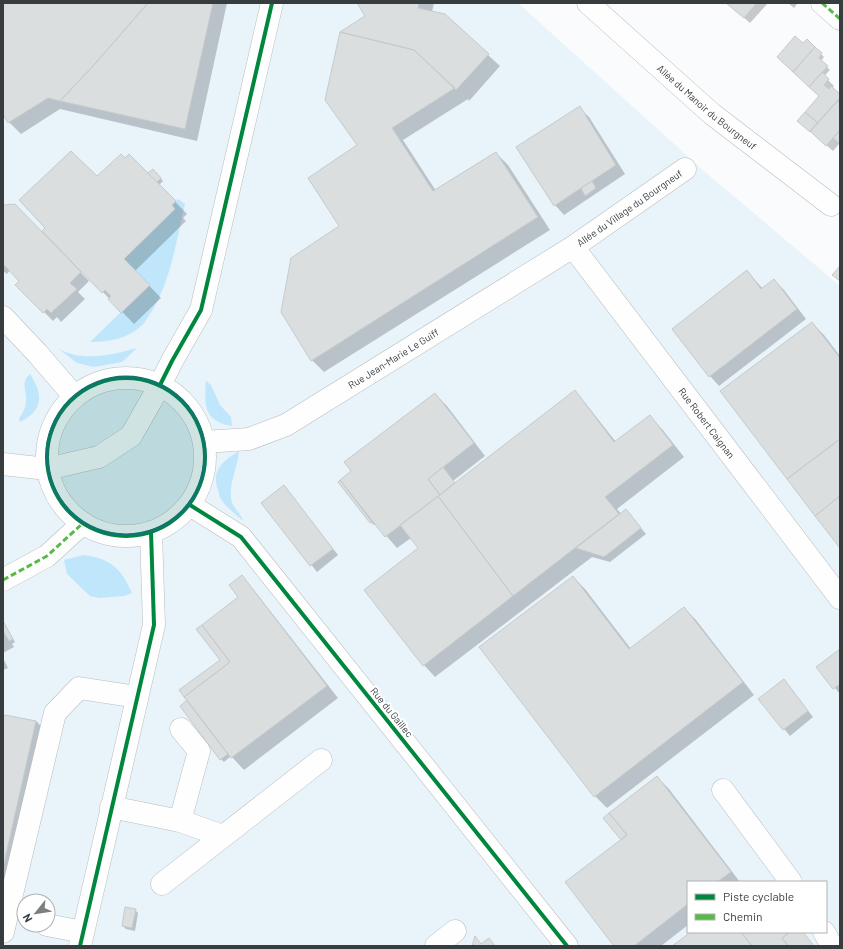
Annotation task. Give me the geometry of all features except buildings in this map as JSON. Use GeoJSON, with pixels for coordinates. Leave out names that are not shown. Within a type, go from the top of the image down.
{"type":"FeatureCollection","features":[{"type":"Feature","properties":{"kind":"street"},"geometry":{"type":"LineString","coordinates":[[3,464],[47,469],[99,457],[131,436],[201,310],[272,3]]}},
{"type":"Feature","properties":{"kind":"street","name":"Allée du Manoir du Bourgneuf"},"geometry":{"type":"LineString","coordinates":[[588,3],[712,114],[831,204]]}},
{"type":"Feature","properties":{"kind":"street"},"geometry":{"type":"LineString","coordinates":[[822,3],[840,19]]}},
{"type":"Feature","properties":{"kind":"street","name":"Allée du Village du Bourgneuf"},"geometry":{"type":"LineString","coordinates":[[573,247],[685,169]]}},
{"type":"Feature","properties":{"kind":"street","name":"Rue Jean-Marie Le Guiff"},"geometry":{"type":"LineString","coordinates":[[204,442],[249,439],[286,425],[573,247]]}},
{"type":"Feature","properties":{"kind":"street","name":"Rue Robert Caignan"},"geometry":{"type":"LineString","coordinates":[[573,247],[840,598]]}},
{"type":"Feature","properties":{"kind":"street"},"geometry":{"type":"LineString","coordinates":[[3,317],[38,352],[74,396]]}},
{"type":"Feature","properties":{"kind":"street"},"geometry":{"type":"LineString","coordinates":[[116,377],[138,378],[160,385],[181,399],[196,418],[204,442],[206,464],[200,485],[190,504],[172,522],[151,532],[128,536],[104,533],[83,524],[70,513],[59,500],[47,469],[48,442],[57,417],[74,396],[93,384],[116,377]]}},
{"type":"Feature","properties":{"kind":"street","name":"Rue du Gaillec"},"geometry":{"type":"LineString","coordinates":[[190,504],[241,537],[567,946]]}},
{"type":"Feature","properties":{"kind":"street"},"geometry":{"type":"LineString","coordinates":[[3,580],[47,556],[83,524]]}},
{"type":"Feature","properties":{"kind":"street"},"geometry":{"type":"LineString","coordinates":[[56,929],[81,939],[154,624],[151,532]]}},
{"type":"Feature","properties":{"kind":"street"},"geometry":{"type":"LineString","coordinates":[[11,923],[55,713],[79,688],[137,697]]}},
{"type":"Feature","properties":{"kind":"street"},"geometry":{"type":"LineString","coordinates":[[180,821],[199,751],[182,728]]}},
{"type":"Feature","properties":{"kind":"street"},"geometry":{"type":"LineString","coordinates":[[162,884],[321,760]]}},
{"type":"Feature","properties":{"kind":"street"},"geometry":{"type":"LineString","coordinates":[[723,790],[790,881]]}},
{"type":"Feature","properties":{"kind":"street"},"geometry":{"type":"LineString","coordinates":[[111,807],[180,821],[223,836]]}},
{"type":"Feature","properties":{"kind":"street"},"geometry":{"type":"LineString","coordinates":[[436,946],[454,932]]}},
{"type":"Feature","properties":{"kind":"street"},"geometry":{"type":"LineString","coordinates":[[825,933],[832,946]]}},
{"type":"Feature","properties":{"kind":"highlighted area"},"geometry":{"type":"Polygon","coordinates":[[[115,377],[138,378],[160,385],[181,399],[196,418],[204,442],[206,464],[200,485],[190,505],[172,522],[151,532],[128,536],[105,533],[83,523],[59,500],[47,469],[48,442],[57,417],[74,396],[93,384],[115,377]]]}},
{"type":"Feature","properties":{"kind":"shaded area"},"geometry":{"type":"Polygon","coordinates":[[[3,3],[518,3],[705,172],[840,286],[840,946],[3,946],[3,3]]]}},
{"type":"Feature","properties":{"kind":"shaded area"},"geometry":{"type":"Polygon","coordinates":[[[178,199],[185,204],[176,247],[163,289],[150,314],[142,325],[124,337],[90,342],[149,285],[124,259],[175,209],[172,205],[178,199]]]}},
{"type":"Feature","properties":{"kind":"shaded area"},"geometry":{"type":"Polygon","coordinates":[[[137,348],[122,362],[94,367],[77,363],[59,349],[78,355],[98,356],[137,348]]]}},
{"type":"Feature","properties":{"kind":"shaded area"},"geometry":{"type":"Polygon","coordinates":[[[30,374],[37,388],[39,401],[34,412],[20,422],[19,419],[26,404],[25,380],[30,374]]]}},
{"type":"Feature","properties":{"kind":"shaded area"},"geometry":{"type":"Polygon","coordinates":[[[206,381],[211,385],[220,405],[231,417],[232,426],[223,424],[216,420],[208,411],[205,398],[206,381]]]}},
{"type":"Feature","properties":{"kind":"shaded area"},"geometry":{"type":"Polygon","coordinates":[[[239,451],[232,480],[231,498],[233,505],[243,521],[222,501],[216,483],[217,472],[223,462],[239,451]]]}},
{"type":"Feature","properties":{"kind":"shaded area"},"geometry":{"type":"Polygon","coordinates":[[[84,555],[101,559],[114,566],[124,577],[132,593],[124,596],[99,598],[90,596],[67,574],[64,560],[84,555]]]}},
{"type":"Feature","properties":{"kind":"marked path"},"geometry":{"type":"LineString","coordinates":[[822,3],[840,19]]}},
{"type":"Feature","properties":{"kind":"marked path"},"geometry":{"type":"LineString","coordinates":[[3,580],[47,556],[83,523]]}},
{"type":"Feature","properties":{"kind":"cycle path"},"geometry":{"type":"LineString","coordinates":[[160,385],[201,310],[272,3]]}},
{"type":"Feature","properties":{"kind":"cycle path"},"geometry":{"type":"LineString","coordinates":[[134,378],[149,381],[163,387],[182,401],[192,413],[202,434],[205,457],[202,480],[192,501],[182,513],[170,523],[149,533],[134,536],[118,536],[103,533],[82,523],[70,513],[60,501],[50,480],[48,472],[47,449],[50,434],[60,413],[70,401],[82,391],[103,381],[111,379],[134,378]]}},
{"type":"Feature","properties":{"kind":"cycle path"},"geometry":{"type":"LineString","coordinates":[[190,505],[241,537],[567,946]]}},
{"type":"Feature","properties":{"kind":"cycle path"},"geometry":{"type":"LineString","coordinates":[[80,946],[154,625],[151,532]]}}]}
